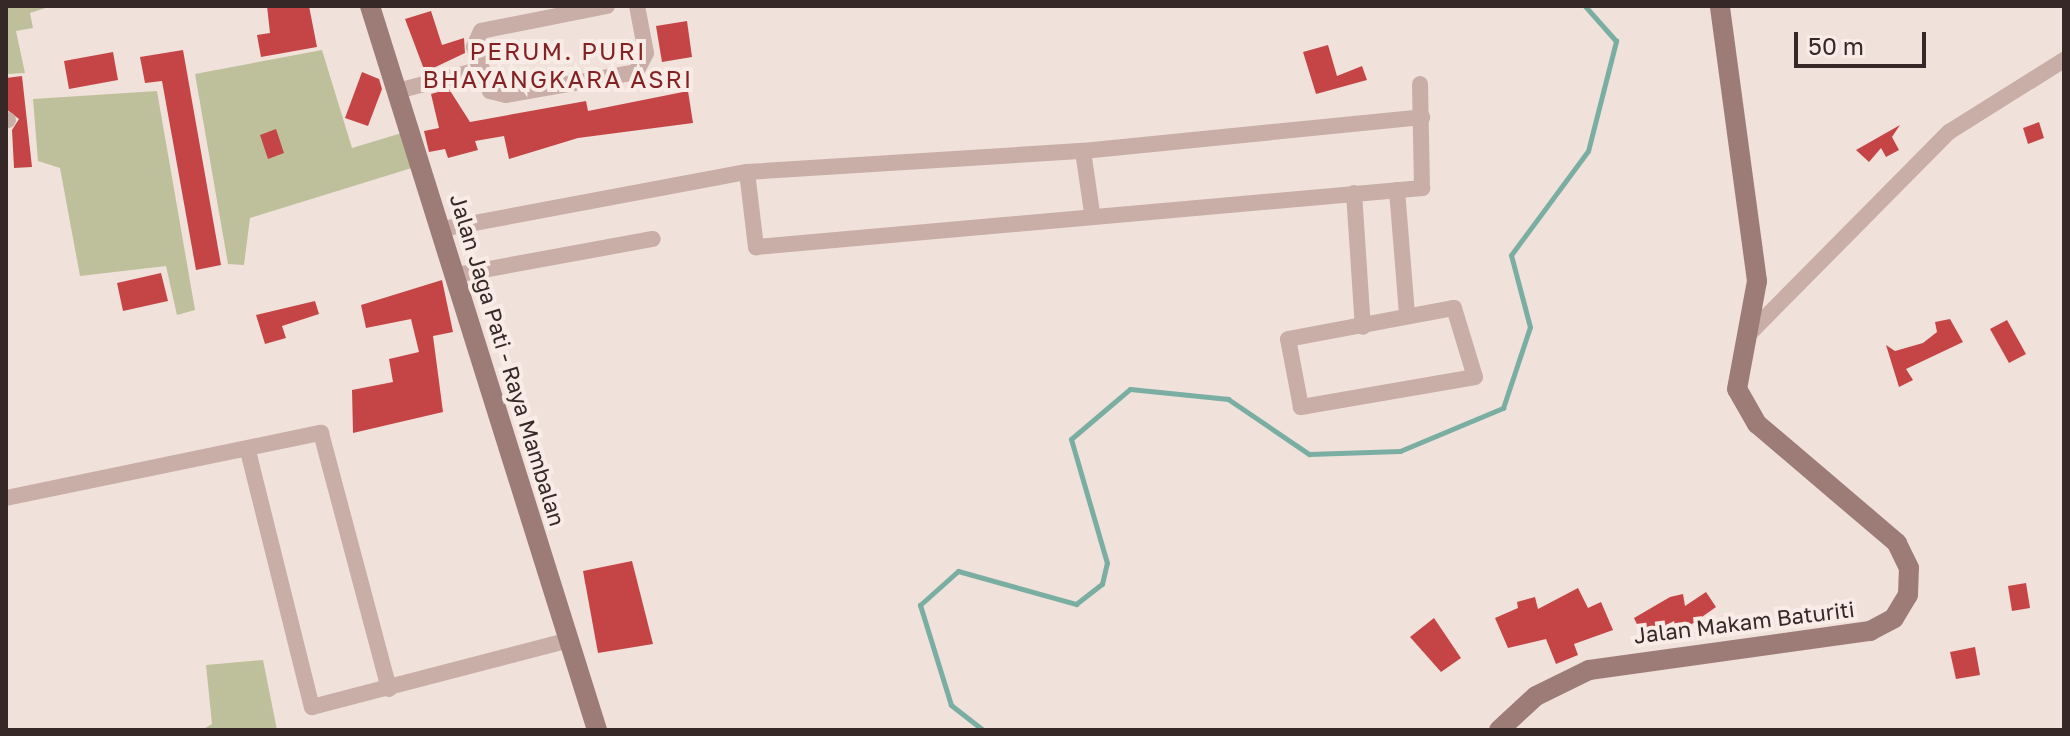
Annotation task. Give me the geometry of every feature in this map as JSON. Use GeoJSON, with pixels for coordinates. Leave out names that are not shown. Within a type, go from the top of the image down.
{"type":"FeatureCollection","features":[{"type":"Feature","properties":{"kind":"street","name":"Jalan Jaga Pati - Raya Mambalan"},"geometry":{"type":"LineString","coordinates":[[370,6],[401,90],[597,730]]}},
{"type":"Feature","properties":{"kind":"street"},"geometry":{"type":"LineString","coordinates":[[607,6],[483,29],[474,44],[479,70],[499,95],[632,74],[646,53],[637,6]]}},
{"type":"Feature","properties":{"kind":"street","name":"Jalan Makam Baturiti"},"geometry":{"type":"LineString","coordinates":[[1499,730],[1536,696],[1589,670],[1870,631],[1905,603],[1910,576],[1897,543],[1743,406],[1736,376],[1756,267],[1720,6]]}},
{"type":"Feature","properties":{"kind":"street"},"geometry":{"type":"LineString","coordinates":[[1745,338],[1949,132],[2064,60]]}},
{"type":"Feature","properties":{"kind":"street"},"geometry":{"type":"LineString","coordinates":[[401,90],[479,70]]}},
{"type":"Feature","properties":{"kind":"street"},"geometry":{"type":"LineString","coordinates":[[747,172],[756,247],[1092,213],[1422,188],[1420,84]]}},
{"type":"Feature","properties":{"kind":"street"},"geometry":{"type":"LineString","coordinates":[[442,229],[747,172],[1083,151],[1422,117]]}},
{"type":"Feature","properties":{"kind":"street"},"geometry":{"type":"LineString","coordinates":[[1083,151],[1092,213]]}},
{"type":"Feature","properties":{"kind":"street"},"geometry":{"type":"LineString","coordinates":[[1397,190],[1407,315]]}},
{"type":"Feature","properties":{"kind":"street"},"geometry":{"type":"LineString","coordinates":[[1354,193],[1363,327]]}},
{"type":"Feature","properties":{"kind":"street"},"geometry":{"type":"LineString","coordinates":[[456,275],[653,239]]}},
{"type":"Feature","properties":{"kind":"street"},"geometry":{"type":"LineString","coordinates":[[1454,308],[1475,377],[1301,407],[1288,339],[1363,327],[1407,315],[1454,308]]}},
{"type":"Feature","properties":{"kind":"street"},"geometry":{"type":"LineString","coordinates":[[6,498],[248,451],[321,433],[389,689]]}},
{"type":"Feature","properties":{"kind":"street"},"geometry":{"type":"LineString","coordinates":[[248,451],[308,702],[318,709],[570,640]]}},
{"type":"Feature","properties":{"kind":"green space"},"geometry":{"type":"Polygon","coordinates":[[[6,6],[52,6],[30,13],[33,28],[16,31],[25,73],[6,74],[6,6]]]}},
{"type":"Feature","properties":{"kind":"green space"},"geometry":{"type":"Polygon","coordinates":[[[322,50],[352,148],[405,132],[415,167],[250,218],[244,265],[228,264],[195,74],[322,50]]]}},
{"type":"Feature","properties":{"kind":"green space"},"geometry":{"type":"Polygon","coordinates":[[[157,91],[195,310],[177,315],[166,266],[80,276],[60,168],[38,161],[33,99],[157,91]]]}},
{"type":"Feature","properties":{"kind":"green space"},"geometry":{"type":"Polygon","coordinates":[[[263,660],[277,730],[202,730],[212,724],[206,665],[263,660]]]}},
{"type":"Feature","properties":{"kind":"building"},"geometry":{"type":"Polygon","coordinates":[[[267,6],[309,6],[317,47],[261,57],[257,35],[270,33],[267,6]]]}},
{"type":"Feature","properties":{"kind":"building"},"geometry":{"type":"Polygon","coordinates":[[[431,11],[442,45],[464,38],[465,53],[425,72],[405,19],[431,11]]]}},
{"type":"Feature","properties":{"kind":"building"},"geometry":{"type":"Polygon","coordinates":[[[687,21],[692,57],[662,62],[656,26],[687,21]]]}},
{"type":"Feature","properties":{"kind":"building"},"geometry":{"type":"Polygon","coordinates":[[[1328,45],[1337,76],[1362,66],[1367,80],[1316,94],[1303,52],[1328,45]]]}},
{"type":"Feature","properties":{"kind":"building"},"geometry":{"type":"Polygon","coordinates":[[[183,50],[221,265],[196,270],[162,81],[145,83],[140,57],[183,50]]]}},
{"type":"Feature","properties":{"kind":"building"},"geometry":{"type":"Polygon","coordinates":[[[113,52],[118,80],[69,89],[64,61],[113,52]]]}},
{"type":"Feature","properties":{"kind":"building"},"geometry":{"type":"Polygon","coordinates":[[[362,72],[379,79],[382,89],[368,126],[345,118],[362,72]]]}},
{"type":"Feature","properties":{"kind":"building"},"geometry":{"type":"Polygon","coordinates":[[[22,76],[32,167],[14,168],[12,130],[19,119],[6,109],[6,78],[22,76]]]}},
{"type":"Feature","properties":{"kind":"building"},"geometry":{"type":"Polygon","coordinates":[[[449,89],[470,122],[586,101],[588,111],[688,91],[693,123],[578,138],[509,159],[504,136],[475,141],[478,150],[448,158],[445,149],[429,152],[424,131],[439,128],[431,94],[449,89]]]}},
{"type":"Feature","properties":{"kind":"building"},"geometry":{"type":"Polygon","coordinates":[[[2039,122],[2044,138],[2028,144],[2023,128],[2039,122]]]}},
{"type":"Feature","properties":{"kind":"building"},"geometry":{"type":"Polygon","coordinates":[[[1900,125],[1892,137],[1899,150],[1886,157],[1881,148],[1869,162],[1856,150],[1900,125]]]}},
{"type":"Feature","properties":{"kind":"building"},"geometry":{"type":"Polygon","coordinates":[[[276,129],[284,153],[268,159],[260,135],[276,129]]]}},
{"type":"Feature","properties":{"kind":"building"},"geometry":{"type":"Polygon","coordinates":[[[161,273],[168,301],[123,311],[117,283],[161,273]]]}},
{"type":"Feature","properties":{"kind":"building"},"geometry":{"type":"Polygon","coordinates":[[[442,280],[453,332],[433,336],[443,412],[353,433],[352,390],[393,382],[389,359],[419,352],[411,319],[366,328],[361,305],[442,280]]]}},
{"type":"Feature","properties":{"kind":"building"},"geometry":{"type":"Polygon","coordinates":[[[315,301],[319,314],[282,326],[286,338],[265,344],[256,315],[315,301]]]}},
{"type":"Feature","properties":{"kind":"building"},"geometry":{"type":"Polygon","coordinates":[[[1950,319],[1963,342],[1906,369],[1913,380],[1899,387],[1886,345],[1895,351],[1923,343],[1937,332],[1935,322],[1950,319]]]}},
{"type":"Feature","properties":{"kind":"building"},"geometry":{"type":"Polygon","coordinates":[[[2007,320],[2026,354],[2009,363],[1990,329],[2007,320]]]}},
{"type":"Feature","properties":{"kind":"building"},"geometry":{"type":"Polygon","coordinates":[[[632,561],[653,644],[598,653],[583,571],[632,561]]]}},
{"type":"Feature","properties":{"kind":"building"},"geometry":{"type":"Polygon","coordinates":[[[2026,583],[2030,608],[2012,611],[2008,586],[2026,583]]]}},
{"type":"Feature","properties":{"kind":"building"},"geometry":{"type":"Polygon","coordinates":[[[1578,588],[1588,608],[1601,602],[1613,630],[1574,644],[1578,655],[1556,664],[1546,639],[1508,648],[1495,618],[1518,608],[1517,602],[1535,597],[1538,609],[1578,588]]]}},
{"type":"Feature","properties":{"kind":"building"},"geometry":{"type":"Polygon","coordinates":[[[1706,592],[1716,607],[1689,626],[1690,633],[1677,635],[1674,621],[1643,637],[1634,618],[1670,597],[1683,594],[1685,606],[1706,592]]]}},
{"type":"Feature","properties":{"kind":"building"},"geometry":{"type":"Polygon","coordinates":[[[1434,618],[1461,658],[1441,672],[1410,637],[1434,618]]]}},
{"type":"Feature","properties":{"kind":"building"},"geometry":{"type":"Polygon","coordinates":[[[1975,647],[1980,675],[1956,679],[1950,652],[1975,647]]]}},
{"type":"Feature","properties":{"kind":"waterway"},"geometry":{"type":"LineString","coordinates":[[983,730],[951,705],[920,605],[958,571],[1076,604],[1102,584],[1107,563],[1071,439],[1130,389],[1228,399],[1309,454],[1400,451],[1503,408],[1530,327],[1511,255],[1588,151],[1616,41],[1585,6]]}},
{"type":"Feature","properties":{"kind":"district","name":"PERUM. PURI BHAYANGKARA ASRI"},"geometry":{"type":"Point","coordinates":[558,65]}}]}
